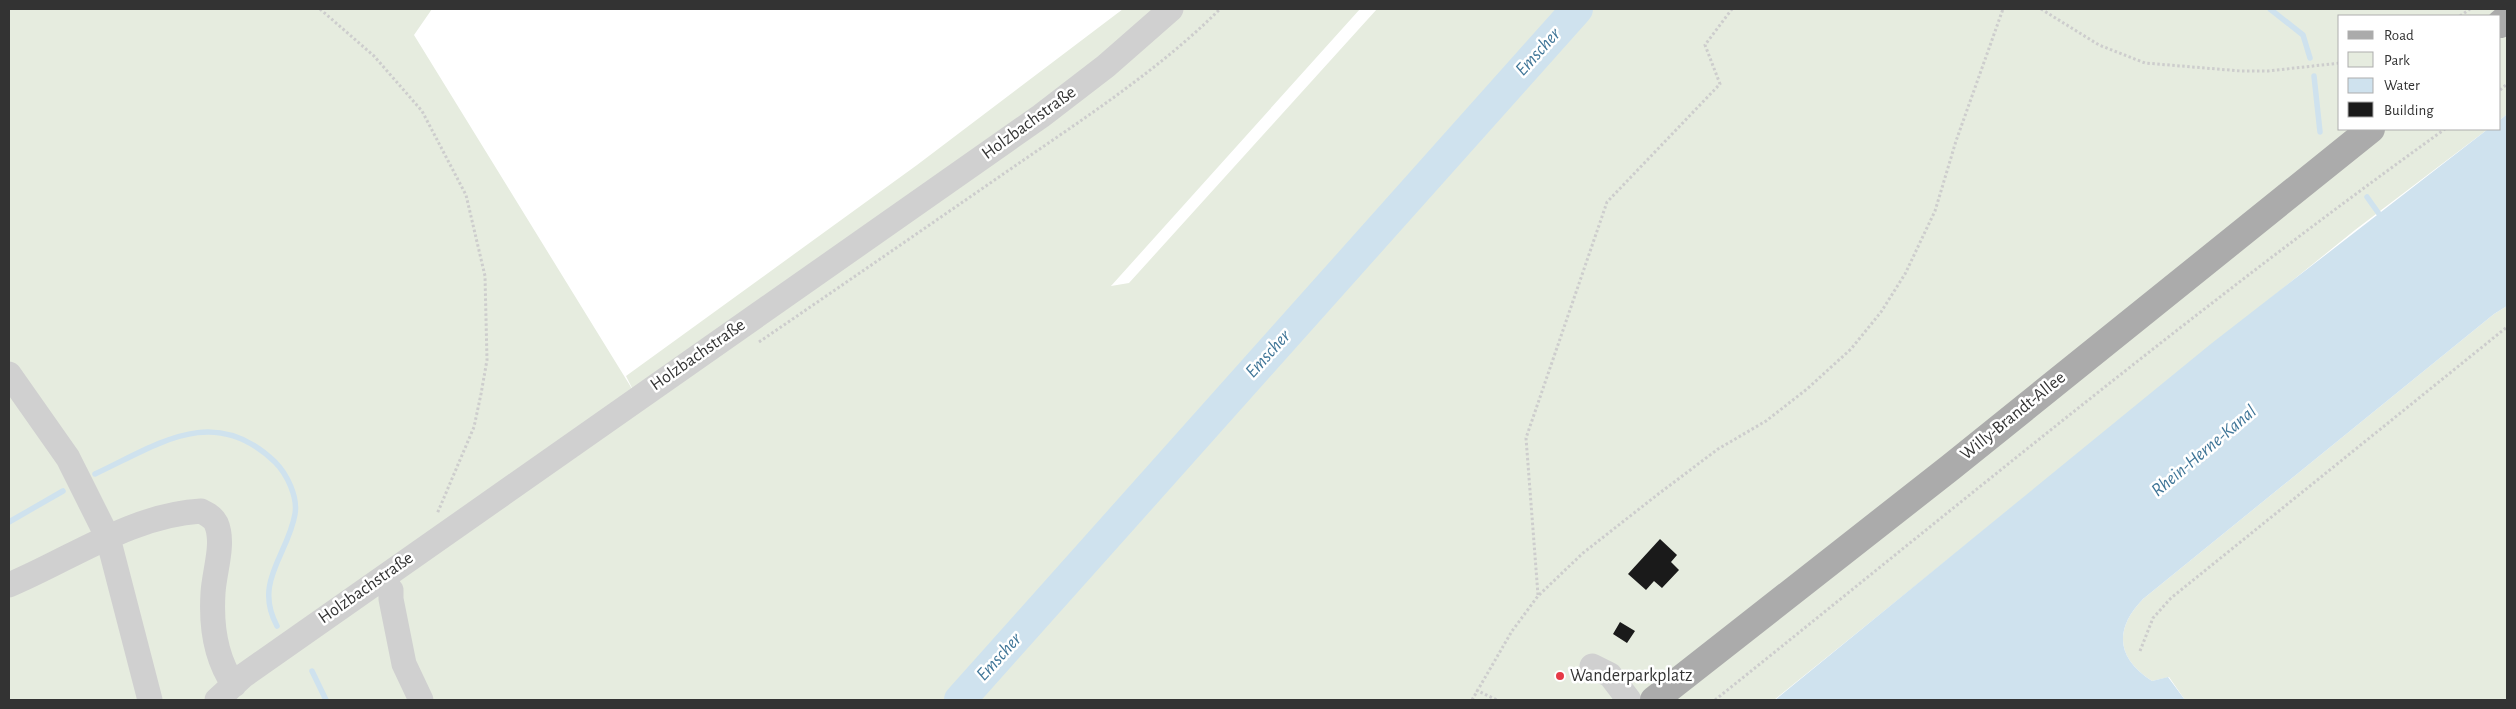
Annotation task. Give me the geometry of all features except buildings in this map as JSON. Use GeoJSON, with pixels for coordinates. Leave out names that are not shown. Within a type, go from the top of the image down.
{"type":"FeatureCollection","features":[{"type":"Feature","properties":{"kind":"main road","name":"Willy-Brandt-Allee"},"geometry":{"type":"LineString","coordinates":[[1654,700],[1951,467],[2370,130]]}},
{"type":"Feature","properties":{"kind":"lane","name":"Holzbachstraße"},"geometry":{"type":"LineString","coordinates":[[224,696],[243,676],[434,539],[1041,116],[1106,66],[1172,9]]}},
{"type":"Feature","properties":{"kind":"lane"},"geometry":{"type":"LineString","coordinates":[[9,374],[68,458],[108,538],[150,700]]}},
{"type":"Feature","properties":{"kind":"lane"},"geometry":{"type":"LineString","coordinates":[[9,586],[108,538],[167,516],[201,511],[211,517],[216,524],[219,537],[213,592],[213,632],[223,670],[224,696]]}},
{"type":"Feature","properties":{"kind":"lane"},"geometry":{"type":"LineString","coordinates":[[391,590],[391,599],[404,664],[421,700]]}},
{"type":"Feature","properties":{"kind":"lane"},"geometry":{"type":"LineString","coordinates":[[1592,666],[1610,675],[1630,700]]}},
{"type":"Feature","properties":{"kind":"path"},"geometry":{"type":"LineString","coordinates":[[320,9],[374,56],[422,111],[466,195],[485,276],[487,360],[481,394],[474,427],[429,531],[434,539]]}},
{"type":"Feature","properties":{"kind":"path"},"geometry":{"type":"LineString","coordinates":[[1538,596],[1526,438],[1607,202],[1720,84],[1705,45],[1732,9]]}},
{"type":"Feature","properties":{"kind":"path"},"geometry":{"type":"LineString","coordinates":[[1472,700],[1476,690],[1512,631],[1538,596],[1583,553],[1718,449],[1766,421],[1807,389],[1851,349],[1881,312],[1905,274],[1935,211],[1956,141],[1992,46],[2003,9]]}},
{"type":"Feature","properties":{"kind":"path"},"geometry":{"type":"LineString","coordinates":[[2042,9],[2099,45],[2145,63],[2241,71],[2294,69],[2338,63]]}},
{"type":"Feature","properties":{"kind":"path"},"geometry":{"type":"LineString","coordinates":[[1715,700],[2123,372],[2337,206],[2444,130]]}},
{"type":"Feature","properties":{"kind":"path"},"geometry":{"type":"LineString","coordinates":[[2140,652],[2154,618],[2171,598],[2507,327]]}},
{"type":"Feature","properties":{"kind":"path"},"geometry":{"type":"LineString","coordinates":[[1476,690],[1497,700]]}},
{"type":"Feature","properties":{"kind":"green space"},"geometry":{"type":"Polygon","coordinates":[[[9,9],[432,9],[414,35],[634,392],[626,376],[917,165],[1123,9],[1360,9],[1111,286],[1129,283],[1377,9],[2507,9],[2507,114],[2501,119],[2501,15],[2338,15],[2338,130],[2487,130],[2355,230],[1774,700],[9,700],[9,9]]]}},
{"type":"Feature","properties":{"kind":"green space"},"geometry":{"type":"Polygon","coordinates":[[[2507,306],[2507,700],[2185,700],[2169,677],[2152,681],[2131,663],[2123,643],[2124,632],[2127,621],[2143,599],[2494,314],[2507,306]]]}},
{"type":"Feature","properties":{"kind":"water","name":"Rhein-Herne-Kanal"},"geometry":{"type":"Polygon","coordinates":[[[2507,114],[2507,306],[2494,314],[2143,599],[2134,610],[2127,621],[2123,643],[2131,663],[2152,681],[2168,677],[2185,700],[1775,700],[2212,343],[2487,130],[2501,130],[2501,119],[2507,114]]]}},
{"type":"Feature","properties":{"kind":"waterway","name":"Emscher"},"geometry":{"type":"LineString","coordinates":[[960,700],[1577,9]]}},
{"type":"Feature","properties":{"kind":"waterway"},"geometry":{"type":"LineString","coordinates":[[2270,9],[2303,35],[2310,58]]}},
{"type":"Feature","properties":{"kind":"waterway"},"geometry":{"type":"LineString","coordinates":[[2314,76],[2320,132]]}},
{"type":"Feature","properties":{"kind":"waterway"},"geometry":{"type":"LineString","coordinates":[[2367,197],[2382,218]]}},
{"type":"Feature","properties":{"kind":"waterway"},"geometry":{"type":"LineString","coordinates":[[95,474],[164,441],[208,432],[230,435],[252,444],[275,462],[291,486],[295,500],[295,514],[291,529],[270,582],[271,610],[277,626]]}},
{"type":"Feature","properties":{"kind":"waterway"},"geometry":{"type":"LineString","coordinates":[[9,522],[63,491]]}},
{"type":"Feature","properties":{"kind":"waterway"},"geometry":{"type":"LineString","coordinates":[[312,671],[326,700]]}},
{"type":"Feature","properties":{"kind":"place","name":"Wanderparkplatz"},"geometry":{"type":"Point","coordinates":[1560,676]}}]}
